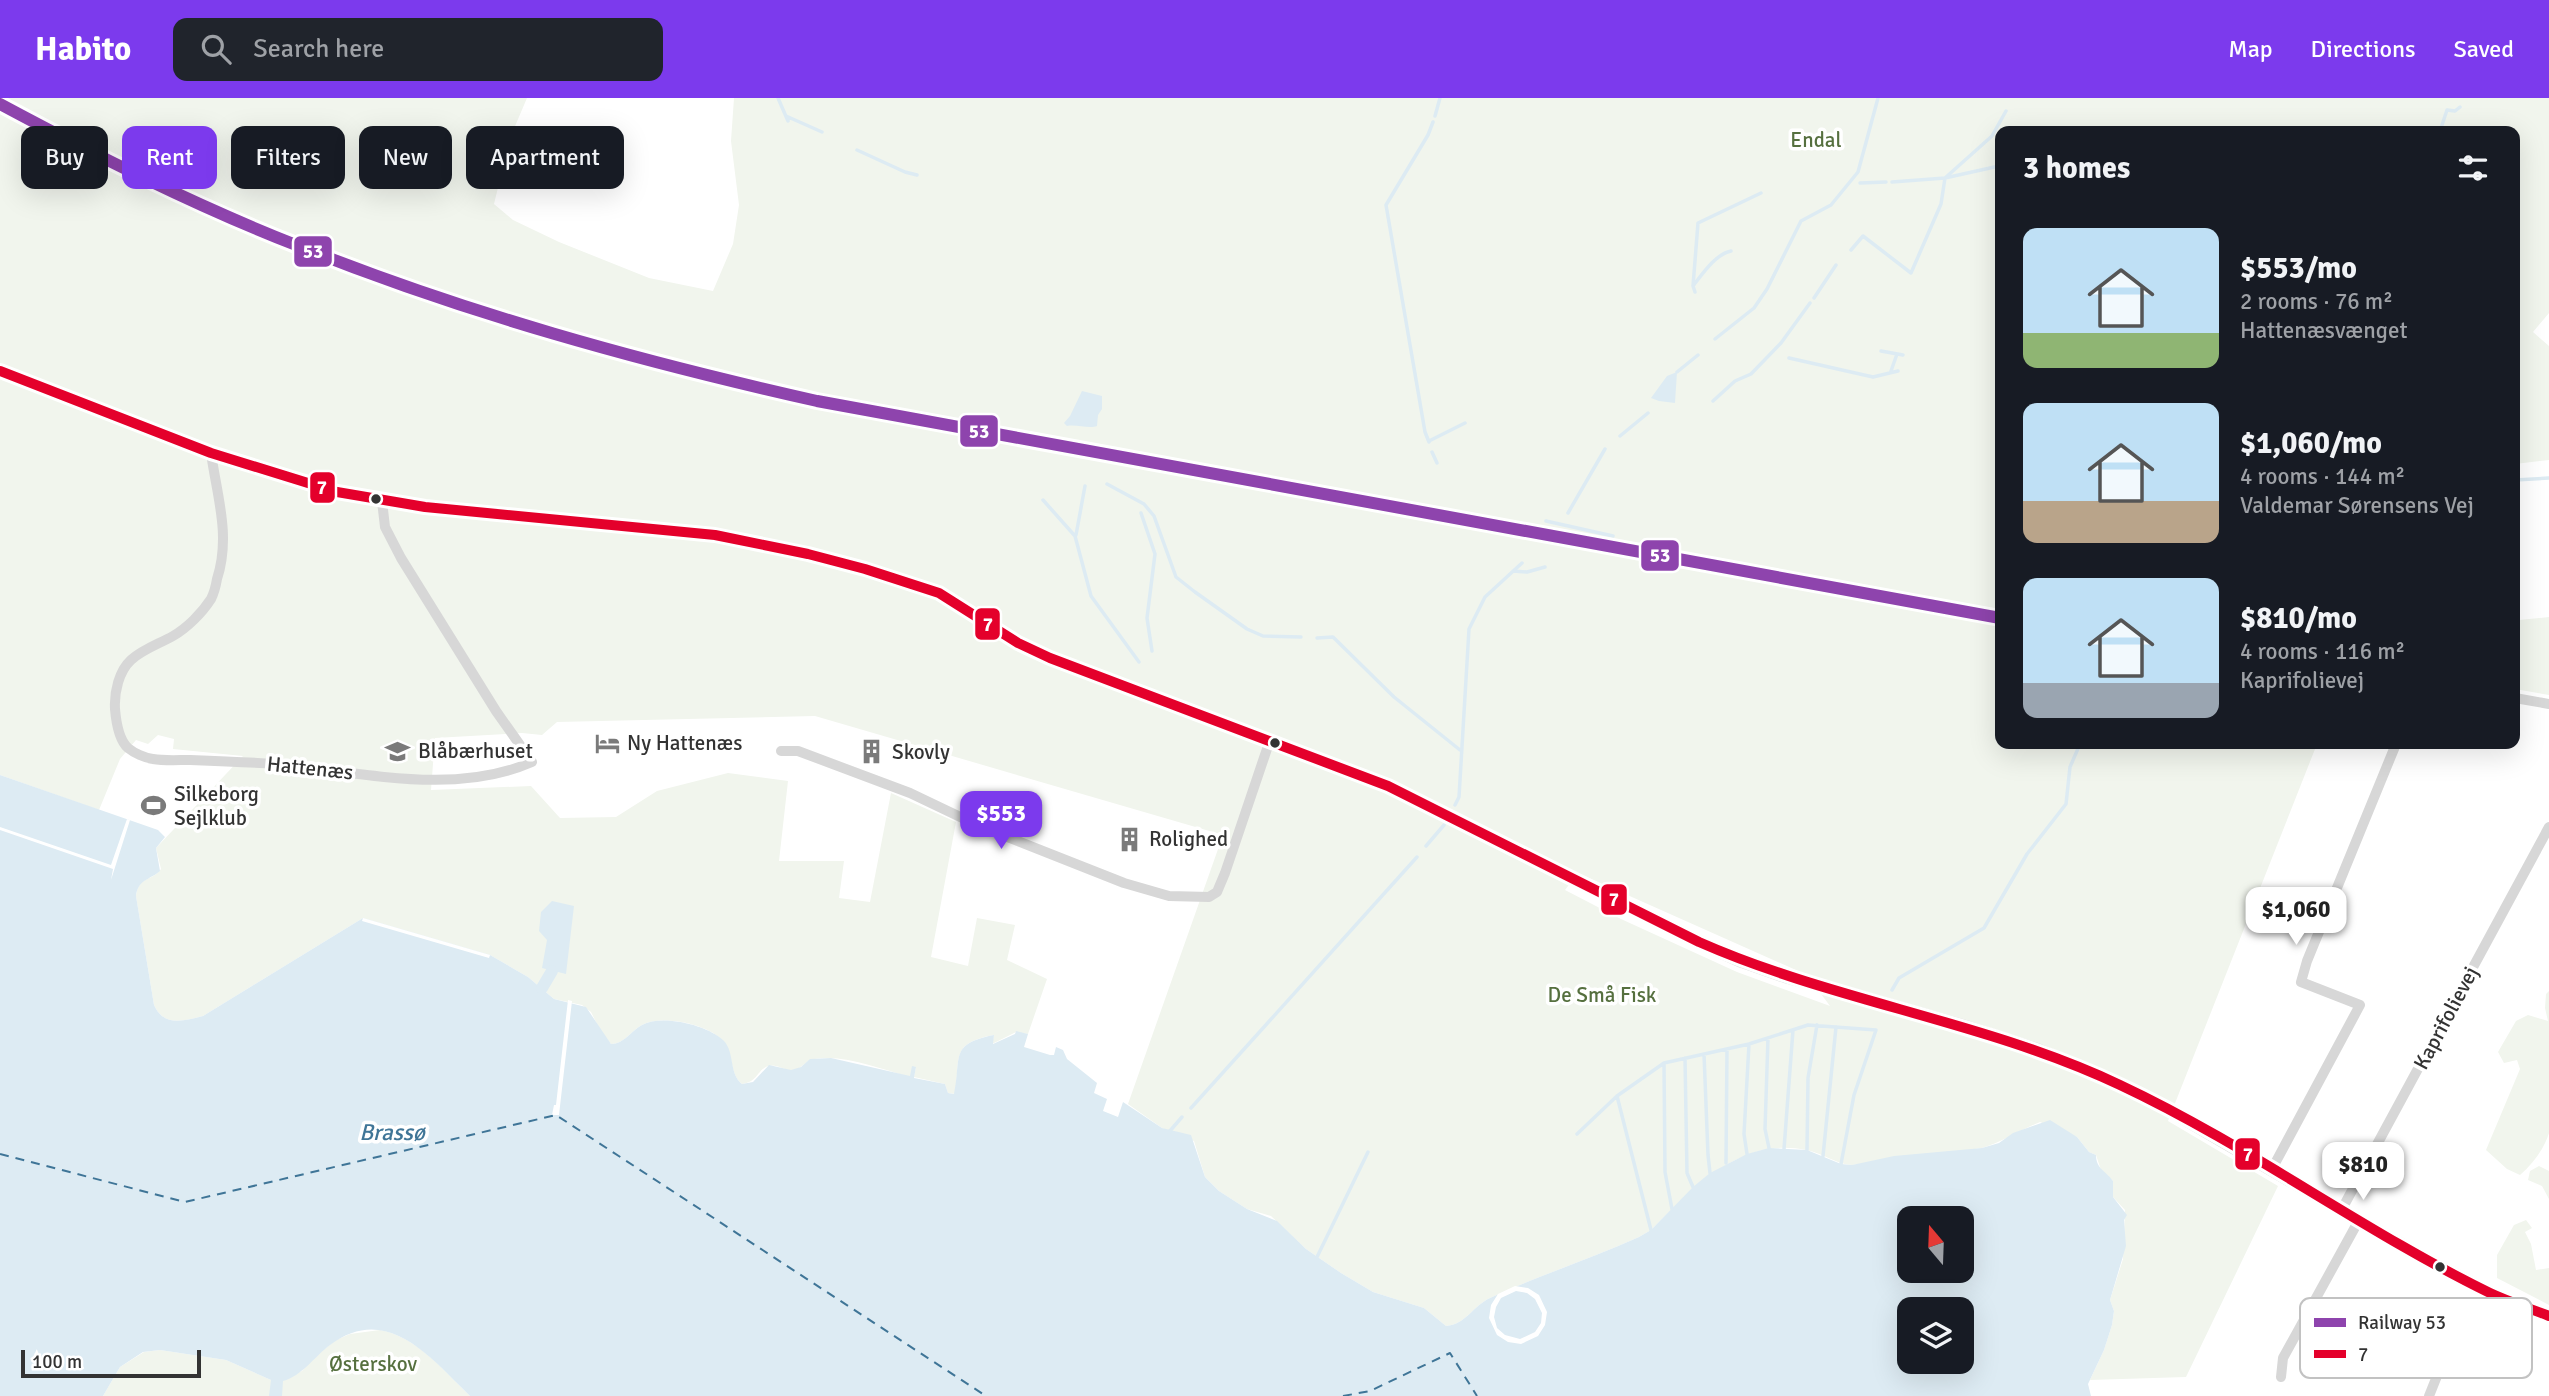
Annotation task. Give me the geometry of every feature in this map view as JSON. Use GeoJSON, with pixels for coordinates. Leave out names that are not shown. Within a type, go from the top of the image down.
{"type":"FeatureCollection","features":[{"type":"Feature","properties":{"kind":"street"},"geometry":{"type":"LineString","coordinates":[[0,371],[211,453],[337,492],[382,501],[471,512],[715,535],[864,569],[939,593],[1018,643],[1049,658],[1388,786],[1721,952],[1785,976],[2037,1050],[2119,1084],[2502,1298]]}},
{"type":"Feature","properties":{"kind":"street","name":"Hattenæs"},"geometry":{"type":"LineString","coordinates":[[211,453],[225,543],[212,598],[195,618],[174,635],[131,660],[122,673],[116,691],[115,710],[124,743],[130,749],[151,759],[270,764],[396,779],[467,778],[514,770],[532,762],[496,711],[401,558],[385,527],[382,501]]}},
{"type":"Feature","properties":{"kind":"street"},"geometry":{"type":"LineString","coordinates":[[2520,699],[2549,704]]}},
{"type":"Feature","properties":{"kind":"street"},"geometry":{"type":"LineString","coordinates":[[781,751],[798,751],[910,793],[977,824],[1151,893],[1209,897],[1217,892],[1225,873],[1270,740]]}},
{"type":"Feature","properties":{"kind":"street"},"geometry":{"type":"LineString","coordinates":[[2272,1169],[2361,1005],[2301,982],[2307,961],[2394,749]]}},
{"type":"Feature","properties":{"kind":"street","name":"Kaprifolievej"},"geometry":{"type":"LineString","coordinates":[[2342,1209],[2549,827]]}},
{"type":"Feature","properties":{"kind":"street"},"geometry":{"type":"LineString","coordinates":[[2316,1298],[2359,1220]]}},
{"type":"Feature","properties":{"kind":"street"},"geometry":{"type":"LineString","coordinates":[[2532,1309],[2549,1316]]}},
{"type":"Feature","properties":{"kind":"street"},"geometry":{"type":"LineString","coordinates":[[2281,1377],[2283,1358],[2300,1327]]}},
{"type":"Feature","properties":{"kind":"street"},"geometry":{"type":"LineString","coordinates":[[2429,1396],[2436,1378]]}},
{"type":"Feature","properties":{"kind":"green space"},"geometry":{"type":"Polygon","coordinates":[[[0,98],[527,98],[515,126],[466,126],[466,189],[498,189],[494,204],[513,220],[559,242],[649,278],[713,291],[733,244],[739,205],[731,141],[734,98],[2549,98],[2549,313],[2533,332],[2549,346],[2549,460],[2520,463],[2520,126],[1995,126],[1995,749],[2315,749],[2168,1121],[2278,1186],[2186,1377],[2090,1380],[2112,1325],[2114,1311],[2110,1300],[2123,1259],[2125,1210],[2113,1197],[2113,1181],[2101,1170],[2096,1155],[2089,1152],[2077,1137],[2040,1122],[1982,1148],[1852,1165],[1806,1150],[1782,1148],[1739,1158],[1701,1183],[1651,1230],[1602,1253],[1490,1298],[1453,1325],[1446,1326],[1424,1308],[1373,1292],[1306,1249],[1271,1216],[1247,1209],[1219,1191],[1205,1177],[1194,1141],[1162,1128],[1128,1104],[1223,835],[815,716],[557,722],[542,735],[522,733],[435,738],[431,790],[531,786],[560,818],[616,817],[657,791],[728,773],[788,781],[779,861],[844,861],[839,898],[870,902],[891,793],[956,822],[931,957],[968,966],[977,918],[1015,925],[1007,960],[1047,979],[1028,1034],[1016,1032],[992,1044],[994,1035],[980,1038],[963,1048],[958,1062],[955,1094],[948,1093],[945,1084],[914,1077],[916,1067],[910,1077],[862,1063],[826,1058],[811,1060],[795,1070],[768,1066],[751,1081],[742,1084],[735,1075],[729,1051],[723,1041],[707,1030],[684,1022],[661,1020],[642,1025],[620,1042],[611,1044],[601,1032],[591,1012],[582,1005],[554,999],[528,977],[490,955],[363,918],[203,1016],[181,1021],[163,1017],[154,1005],[136,896],[138,889],[161,869],[156,848],[243,756],[173,749],[174,739],[158,735],[148,744],[136,740],[120,759],[99,810],[0,775],[0,98]],[[1578,873],[1565,890],[1621,919],[1737,972],[1830,1006],[1807,975],[1578,873]]]}},
{"type":"Feature","properties":{"kind":"green space"},"geometry":{"type":"Polygon","coordinates":[[[2549,617],[2549,695],[2520,690],[2520,620],[2549,617]]]}},
{"type":"Feature","properties":{"kind":"green space"},"geometry":{"type":"Polygon","coordinates":[[[2549,991],[2549,1133],[2538,1156],[2520,1175],[2507,1169],[2486,1150],[2520,1069],[2517,1060],[2504,1063],[2498,1052],[2516,1021],[2528,1015],[2548,1021],[2545,1008],[2546,994],[2549,991]]]}},
{"type":"Feature","properties":{"kind":"green space"},"geometry":{"type":"Polygon","coordinates":[[[2539,1166],[2549,1171],[2549,1199],[2542,1186],[2528,1180],[2530,1171],[2539,1166]]]}},
{"type":"Feature","properties":{"kind":"green space"},"geometry":{"type":"Polygon","coordinates":[[[2526,1220],[2532,1228],[2525,1232],[2531,1244],[2536,1270],[2549,1268],[2549,1305],[2497,1278],[2497,1255],[2514,1225],[2526,1220]]]}},
{"type":"Feature","properties":{"kind":"green space","name":"Østerskov"},"geometry":{"type":"Polygon","coordinates":[[[380,1330],[418,1347],[470,1396],[103,1396],[120,1367],[144,1352],[160,1350],[226,1360],[271,1380],[302,1371],[314,1357],[336,1340],[350,1334],[380,1330]]]}},
{"type":"Feature","properties":{"kind":"water"},"geometry":{"type":"Polygon","coordinates":[[[1677,372],[1675,403],[1651,398],[1667,376],[1677,372]]]}},
{"type":"Feature","properties":{"kind":"water"},"geometry":{"type":"Polygon","coordinates":[[[1082,391],[1102,396],[1102,409],[1098,415],[1097,426],[1067,426],[1064,423],[1082,391]]]}},
{"type":"Feature","properties":{"kind":"water","name":"Brassø"},"geometry":{"type":"Polygon","coordinates":[[[0,775],[158,830],[165,837],[156,848],[160,871],[139,886],[136,896],[154,1005],[163,1017],[181,1021],[203,1016],[363,918],[490,955],[528,977],[554,999],[586,1007],[611,1044],[620,1042],[642,1025],[651,1022],[673,1021],[707,1030],[724,1041],[730,1051],[735,1075],[742,1084],[753,1082],[769,1065],[791,1070],[801,1067],[810,1059],[831,1058],[910,1076],[912,1066],[916,1067],[914,1078],[945,1084],[948,1093],[954,1094],[958,1062],[963,1048],[969,1043],[994,1035],[993,1044],[1015,1034],[1016,1031],[1028,1034],[1024,1047],[1050,1055],[1054,1055],[1056,1047],[1063,1050],[1067,1059],[1097,1083],[1094,1093],[1107,1099],[1103,1111],[1118,1117],[1123,1102],[1162,1128],[1191,1135],[1205,1177],[1219,1191],[1247,1209],[1277,1221],[1306,1249],[1341,1273],[1373,1292],[1424,1308],[1446,1326],[1464,1319],[1490,1298],[1639,1237],[1651,1230],[1710,1173],[1747,1154],[1769,1148],[1807,1150],[1841,1164],[1852,1165],[1894,1156],[1982,1148],[2050,1120],[2077,1137],[2089,1152],[2096,1155],[2100,1167],[2113,1181],[2113,1197],[2127,1215],[2124,1220],[2126,1246],[2110,1300],[2114,1311],[2112,1325],[2088,1384],[2091,1396],[470,1396],[440,1366],[407,1340],[389,1332],[370,1329],[351,1333],[330,1345],[302,1371],[283,1381],[282,1396],[269,1396],[271,1380],[226,1360],[160,1350],[143,1352],[120,1367],[103,1396],[0,1396],[0,775]]]}},
{"type":"Feature","properties":{"kind":"water"},"geometry":{"type":"Polygon","coordinates":[[[552,901],[574,906],[566,974],[542,968],[547,940],[539,931],[541,912],[552,901]]]}},
{"type":"Feature","properties":{"kind":"pier"},"geometry":{"type":"Polygon","coordinates":[[[127,819],[130,820],[111,880],[113,869],[0,830],[0,827],[111,865],[127,819]]]}},
{"type":"Feature","properties":{"kind":"pier"},"geometry":{"type":"Polygon","coordinates":[[[363,918],[490,955],[489,958],[362,921],[363,918]]]}},
{"type":"Feature","properties":{"kind":"pier"},"geometry":{"type":"Polygon","coordinates":[[[568,1000],[572,1001],[559,1115],[552,1115],[556,1105],[568,1000]]]}},
{"type":"Feature","properties":{"kind":"pier"},"geometry":{"type":"Polygon","coordinates":[[[1515,1286],[1528,1288],[1539,1295],[1547,1312],[1545,1325],[1538,1336],[1521,1344],[1508,1342],[1497,1335],[1489,1318],[1491,1305],[1498,1294],[1515,1286]],[[1516,1291],[1501,1298],[1496,1307],[1494,1317],[1497,1328],[1505,1335],[1520,1339],[1535,1332],[1541,1323],[1542,1313],[1535,1299],[1527,1293],[1516,1291]]]}},
{"type":"Feature","properties":{"kind":"waterway"},"geometry":{"type":"LineString","coordinates":[[778,98],[788,121]]}},
{"type":"Feature","properties":{"kind":"waterway"},"geometry":{"type":"LineString","coordinates":[[1435,116],[1440,98]]}},
{"type":"Feature","properties":{"kind":"waterway"},"geometry":{"type":"LineString","coordinates":[[1715,339],[1754,308],[1767,289],[1801,221],[1831,205],[1858,172],[1878,98]]}},
{"type":"Feature","properties":{"kind":"waterway"},"geometry":{"type":"LineString","coordinates":[[2442,126],[2447,110],[2455,111],[2460,107]]}},
{"type":"Feature","properties":{"kind":"waterway"},"geometry":{"type":"LineString","coordinates":[[1998,126],[2006,111]]}},
{"type":"Feature","properties":{"kind":"waterway"},"geometry":{"type":"LineString","coordinates":[[786,116],[822,132]]}},
{"type":"Feature","properties":{"kind":"waterway"},"geometry":{"type":"LineString","coordinates":[[1429,442],[1425,432],[1386,205],[1433,122]]}},
{"type":"Feature","properties":{"kind":"waterway"},"geometry":{"type":"LineString","coordinates":[[1851,250],[1863,236],[1911,273],[1941,204],[1945,178],[1995,131]]}},
{"type":"Feature","properties":{"kind":"waterway"},"geometry":{"type":"LineString","coordinates":[[857,150],[917,175]]}},
{"type":"Feature","properties":{"kind":"waterway"},"geometry":{"type":"LineString","coordinates":[[1892,182],[1945,178],[1995,167]]}},
{"type":"Feature","properties":{"kind":"waterway"},"geometry":{"type":"LineString","coordinates":[[1860,183],[1886,182]]}},
{"type":"Feature","properties":{"kind":"waterway"},"geometry":{"type":"LineString","coordinates":[[1693,286],[1698,223],[1761,193]]}},
{"type":"Feature","properties":{"kind":"waterway"},"geometry":{"type":"LineString","coordinates":[[1695,292],[1693,286],[1705,270],[1720,256],[1731,251]]}},
{"type":"Feature","properties":{"kind":"waterway"},"geometry":{"type":"LineString","coordinates":[[1814,298],[1836,265]]}},
{"type":"Feature","properties":{"kind":"waterway"},"geometry":{"type":"LineString","coordinates":[[1713,401],[1735,381],[1751,374],[1781,343],[1810,303]]}},
{"type":"Feature","properties":{"kind":"waterway"},"geometry":{"type":"LineString","coordinates":[[1881,351],[1903,355]]}},
{"type":"Feature","properties":{"kind":"waterway"},"geometry":{"type":"LineString","coordinates":[[1891,371],[1897,354]]}},
{"type":"Feature","properties":{"kind":"waterway"},"geometry":{"type":"LineString","coordinates":[[1677,372],[1698,355]]}},
{"type":"Feature","properties":{"kind":"waterway"},"geometry":{"type":"LineString","coordinates":[[1789,358],[1873,377],[1898,371]]}},
{"type":"Feature","properties":{"kind":"waterway"},"geometry":{"type":"LineString","coordinates":[[1620,436],[1648,413]]}},
{"type":"Feature","properties":{"kind":"waterway"},"geometry":{"type":"LineString","coordinates":[[1429,441],[1465,423]]}},
{"type":"Feature","properties":{"kind":"waterway"},"geometry":{"type":"LineString","coordinates":[[1568,513],[1605,449]]}},
{"type":"Feature","properties":{"kind":"waterway"},"geometry":{"type":"LineString","coordinates":[[1432,452],[1437,463]]}},
{"type":"Feature","properties":{"kind":"waterway"},"geometry":{"type":"LineString","coordinates":[[2520,480],[2549,478]]}},
{"type":"Feature","properties":{"kind":"waterway"},"geometry":{"type":"LineString","coordinates":[[1107,484],[1144,504],[1154,516],[1176,577],[1195,592],[1247,629],[1263,636],[1301,637]]}},
{"type":"Feature","properties":{"kind":"waterway"},"geometry":{"type":"LineString","coordinates":[[1076,535],[1085,486]]}},
{"type":"Feature","properties":{"kind":"waterway"},"geometry":{"type":"LineString","coordinates":[[1043,500],[1075,536],[1091,596],[1139,662]]}},
{"type":"Feature","properties":{"kind":"waterway"},"geometry":{"type":"LineString","coordinates":[[1141,513],[1155,554],[1147,618],[1152,651]]}},
{"type":"Feature","properties":{"kind":"waterway"},"geometry":{"type":"LineString","coordinates":[[1546,521],[1613,536]]}},
{"type":"Feature","properties":{"kind":"waterway"},"geometry":{"type":"LineString","coordinates":[[1455,805],[1459,797],[1469,629],[1485,597],[1522,563]]}},
{"type":"Feature","properties":{"kind":"waterway"},"geometry":{"type":"LineString","coordinates":[[1513,571],[1527,572],[1545,567]]}},
{"type":"Feature","properties":{"kind":"waterway"},"geometry":{"type":"LineString","coordinates":[[1317,638],[1333,637],[1394,697],[1460,750]]}},
{"type":"Feature","properties":{"kind":"waterway"},"geometry":{"type":"LineString","coordinates":[[1892,990],[1899,978],[1984,928],[2027,854],[2066,804],[2070,767],[2078,749]]}},
{"type":"Feature","properties":{"kind":"waterway"},"geometry":{"type":"LineString","coordinates":[[1426,846],[1444,825]]}},
{"type":"Feature","properties":{"kind":"waterway"},"geometry":{"type":"LineString","coordinates":[[1191,1108],[1417,857]]}},
{"type":"Feature","properties":{"kind":"waterway"},"geometry":{"type":"LineString","coordinates":[[542,988],[552,971]]}},
{"type":"Feature","properties":{"kind":"waterway"},"geometry":{"type":"LineString","coordinates":[[1577,1134],[1617,1096],[1664,1063],[1749,1044],[1808,1025],[1876,1030],[1854,1095],[1841,1164]]}},
{"type":"Feature","properties":{"kind":"waterway"},"geometry":{"type":"LineString","coordinates":[[1807,1150],[1808,1078],[1817,1025]]}},
{"type":"Feature","properties":{"kind":"waterway"},"geometry":{"type":"LineString","coordinates":[[1823,1156],[1836,1027]]}},
{"type":"Feature","properties":{"kind":"waterway"},"geometry":{"type":"LineString","coordinates":[[1784,1149],[1793,1030]]}},
{"type":"Feature","properties":{"kind":"waterway"},"geometry":{"type":"LineString","coordinates":[[1768,1038],[1765,1129],[1769,1148]]}},
{"type":"Feature","properties":{"kind":"waterway"},"geometry":{"type":"LineString","coordinates":[[1747,1154],[1744,1134],[1749,1044]]}},
{"type":"Feature","properties":{"kind":"waterway"},"geometry":{"type":"LineString","coordinates":[[1726,1163],[1727,1049]]}},
{"type":"Feature","properties":{"kind":"waterway"},"geometry":{"type":"LineString","coordinates":[[1704,1054],[1710,1173]]}},
{"type":"Feature","properties":{"kind":"waterway"},"geometry":{"type":"LineString","coordinates":[[1685,1058],[1687,1173],[1693,1187]]}},
{"type":"Feature","properties":{"kind":"waterway"},"geometry":{"type":"LineString","coordinates":[[1664,1063],[1665,1172],[1672,1209]]}},
{"type":"Feature","properties":{"kind":"waterway"},"geometry":{"type":"LineString","coordinates":[[1617,1096],[1651,1230]]}},
{"type":"Feature","properties":{"kind":"waterway"},"geometry":{"type":"LineString","coordinates":[[1169,1132],[1182,1117]]}},
{"type":"Feature","properties":{"kind":"waterway"},"geometry":{"type":"LineString","coordinates":[[1317,1257],[1368,1152]]}},
{"type":"Feature","properties":{"kind":"ferry route"},"geometry":{"type":"LineString","coordinates":[[0,1154],[185,1202],[556,1115],[986,1396]]}},
{"type":"Feature","properties":{"kind":"ferry route"},"geometry":{"type":"LineString","coordinates":[[1343,1396],[1370,1391],[1450,1353],[1477,1396]]}},
{"type":"Feature","properties":{"kind":"rail line","name":"53"},"geometry":{"type":"LineString","coordinates":[[0,104],[146,179],[220,213],[360,270],[488,314],[684,369],[817,401],[1995,617]]}},
{"type":"Feature","properties":{"kind":"transit line","name":"7"},"geometry":{"type":"LineString","coordinates":[[0,371],[211,453],[337,492],[425,507],[715,535],[808,554],[939,593],[1018,643],[1050,658],[1388,786],[1699,942],[1803,981],[2016,1044],[2120,1085],[2214,1134],[2443,1269],[2502,1298]]}},
{"type":"Feature","properties":{"kind":"transit line","name":"7"},"geometry":{"type":"LineString","coordinates":[[2532,1309],[2549,1316]]}},
{"type":"Feature","properties":{"kind":"place","name":"Ny Hattenæs"},"geometry":{"type":"Point","coordinates":[607,743]}},
{"type":"Feature","properties":{"kind":"place","name":"Blåbærhuset"},"geometry":{"type":"Point","coordinates":[398,751]}},
{"type":"Feature","properties":{"kind":"place","name":"Skovly"},"geometry":{"type":"Point","coordinates":[872,752]}},
{"type":"Feature","properties":{"kind":"place","name":"Silkeborg Sejlklub"},"geometry":{"type":"Point","coordinates":[154,806]}},
{"type":"Feature","properties":{"kind":"place","name":"Rolighed"},"geometry":{"type":"Point","coordinates":[1129,839]}},
{"type":"Feature","properties":{"kind":"park label","name":"Endal"},"geometry":{"type":"Point","coordinates":[1816,140]}},
{"type":"Feature","properties":{"kind":"park label","name":"De Små Fisk"},"geometry":{"type":"Point","coordinates":[1602,995]}}]}
